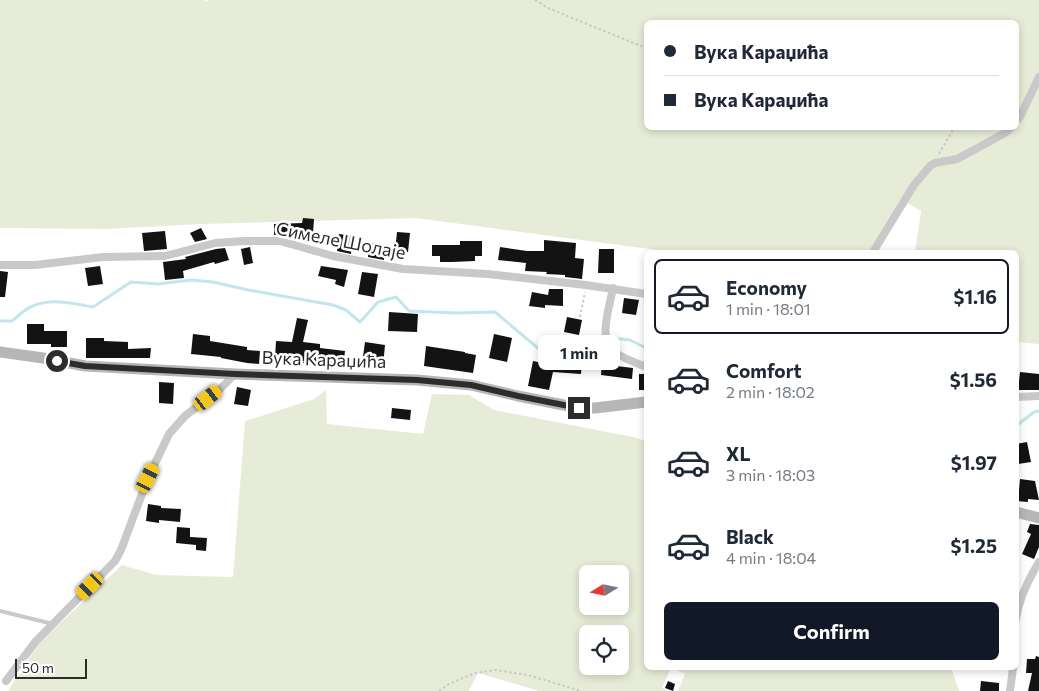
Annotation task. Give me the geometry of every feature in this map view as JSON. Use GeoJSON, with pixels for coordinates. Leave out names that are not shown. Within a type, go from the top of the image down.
{"type":"FeatureCollection","features":[{"type":"Feature","properties":{"kind":"street"},"geometry":{"type":"LineString","coordinates":[[1019,117],[1039,77]]}},
{"type":"Feature","properties":{"kind":"street"},"geometry":{"type":"LineString","coordinates":[[875,250],[914,185],[930,166],[935,162],[947,162],[957,159],[1008,130]]}},
{"type":"Feature","properties":{"kind":"street","name":"Симеле Шолаје"},"geometry":{"type":"LineString","coordinates":[[0,265],[35,265],[103,256],[165,256],[215,243],[280,241],[333,256],[403,269],[488,274],[613,288],[644,294]]}},
{"type":"Feature","properties":{"kind":"street"},"geometry":{"type":"LineString","coordinates":[[613,288],[605,326],[608,345],[622,357],[644,366]]}},
{"type":"Feature","properties":{"kind":"street","name":"Вука Караџића"},"geometry":{"type":"LineString","coordinates":[[0,352],[85,366],[444,382],[471,385],[579,408],[644,402]]}},
{"type":"Feature","properties":{"kind":"street"},"geometry":{"type":"LineString","coordinates":[[3,682],[36,641],[115,560],[121,550],[148,478],[169,434],[185,416],[220,389],[235,374]]}},
{"type":"Feature","properties":{"kind":"street"},"geometry":{"type":"LineString","coordinates":[[1019,397],[1039,396]]}},
{"type":"Feature","properties":{"kind":"street"},"geometry":{"type":"LineString","coordinates":[[1019,513],[1039,518]]}},
{"type":"Feature","properties":{"kind":"street"},"geometry":{"type":"LineString","coordinates":[[1019,604],[1028,580],[1039,562]]}},
{"type":"Feature","properties":{"kind":"street"},"geometry":{"type":"LineString","coordinates":[[1010,691],[1013,670]]}},
{"type":"Feature","properties":{"kind":"lane"},"geometry":{"type":"LineString","coordinates":[[0,611],[53,624]]}},
{"type":"Feature","properties":{"kind":"path"},"geometry":{"type":"LineString","coordinates":[[534,0],[548,8],[644,47]]}},
{"type":"Feature","properties":{"kind":"path"},"geometry":{"type":"LineString","coordinates":[[935,162],[953,130]]}},
{"type":"Feature","properties":{"kind":"path"},"geometry":{"type":"LineString","coordinates":[[580,317],[586,285]]}},
{"type":"Feature","properties":{"kind":"path"},"geometry":{"type":"LineString","coordinates":[[439,691],[449,684],[475,673],[495,670],[528,675],[581,691]]}},
{"type":"Feature","properties":{"kind":"green space"},"geometry":{"type":"Polygon","coordinates":[[[0,0],[205,0],[206,2],[208,0],[1039,0],[1039,344],[1019,342],[1019,250],[915,250],[921,211],[901,199],[872,250],[657,250],[416,218],[200,224],[106,229],[0,228],[0,0]]]}},
{"type":"Feature","properties":{"kind":"green space"},"geometry":{"type":"Polygon","coordinates":[[[326,390],[327,424],[423,434],[432,394],[469,395],[494,410],[633,437],[644,440],[644,670],[670,670],[662,688],[668,691],[539,691],[478,673],[469,691],[8,691],[40,642],[122,565],[156,575],[233,577],[245,421],[314,399],[326,390]]]}},
{"type":"Feature","properties":{"kind":"green space"},"geometry":{"type":"Polygon","coordinates":[[[676,670],[952,670],[959,691],[678,691],[685,674],[676,670]]]}},
{"type":"Feature","properties":{"kind":"building"},"geometry":{"type":"Polygon","coordinates":[[[303,218],[314,219],[313,233],[296,232],[296,237],[288,238],[285,235],[274,235],[274,224],[302,223],[303,218]]]}},
{"type":"Feature","properties":{"kind":"building"},"geometry":{"type":"Polygon","coordinates":[[[201,228],[207,239],[195,242],[190,233],[201,228]]]}},
{"type":"Feature","properties":{"kind":"building"},"geometry":{"type":"Polygon","coordinates":[[[165,231],[167,249],[144,251],[142,233],[165,231]]]}},
{"type":"Feature","properties":{"kind":"building"},"geometry":{"type":"Polygon","coordinates":[[[397,232],[410,233],[408,252],[395,251],[397,232]]]}},
{"type":"Feature","properties":{"kind":"building"},"geometry":{"type":"Polygon","coordinates":[[[339,234],[353,236],[351,254],[337,251],[339,234]]]}},
{"type":"Feature","properties":{"kind":"building"},"geometry":{"type":"Polygon","coordinates":[[[544,240],[576,243],[575,258],[584,259],[582,279],[565,277],[565,275],[546,274],[547,272],[525,271],[526,263],[498,260],[500,247],[527,251],[544,251],[544,240]]]}},
{"type":"Feature","properties":{"kind":"building"},"geometry":{"type":"Polygon","coordinates":[[[460,241],[482,241],[482,256],[475,256],[475,261],[440,262],[440,256],[432,256],[432,245],[460,245],[460,241]]]}},
{"type":"Feature","properties":{"kind":"building"},"geometry":{"type":"Polygon","coordinates":[[[369,243],[385,245],[384,260],[368,257],[369,243]]]}},
{"type":"Feature","properties":{"kind":"building"},"geometry":{"type":"Polygon","coordinates":[[[250,247],[253,263],[244,265],[241,249],[250,247]]]}},
{"type":"Feature","properties":{"kind":"building"},"geometry":{"type":"Polygon","coordinates":[[[225,248],[229,260],[215,264],[214,262],[183,271],[184,278],[165,280],[163,262],[186,259],[185,257],[225,248]]]}},
{"type":"Feature","properties":{"kind":"building"},"geometry":{"type":"Polygon","coordinates":[[[599,249],[614,249],[614,273],[598,273],[599,249]]]}},
{"type":"Feature","properties":{"kind":"building"},"geometry":{"type":"Polygon","coordinates":[[[100,266],[103,284],[88,286],[85,268],[100,266]]]}},
{"type":"Feature","properties":{"kind":"building"},"geometry":{"type":"Polygon","coordinates":[[[321,266],[348,270],[344,287],[335,284],[336,280],[318,276],[321,266]]]}},
{"type":"Feature","properties":{"kind":"building"},"geometry":{"type":"Polygon","coordinates":[[[0,271],[8,272],[5,297],[0,297],[0,271]]]}},
{"type":"Feature","properties":{"kind":"building"},"geometry":{"type":"Polygon","coordinates":[[[362,272],[378,274],[374,297],[358,294],[362,272]]]}},
{"type":"Feature","properties":{"kind":"building"},"geometry":{"type":"Polygon","coordinates":[[[549,289],[563,289],[563,306],[545,305],[545,308],[529,306],[532,292],[548,295],[549,289]]]}},
{"type":"Feature","properties":{"kind":"building"},"geometry":{"type":"Polygon","coordinates":[[[624,298],[639,300],[636,315],[622,313],[624,298]]]}},
{"type":"Feature","properties":{"kind":"building"},"geometry":{"type":"Polygon","coordinates":[[[389,312],[418,314],[417,332],[388,331],[389,312]]]}},
{"type":"Feature","properties":{"kind":"building"},"geometry":{"type":"Polygon","coordinates":[[[567,317],[582,320],[579,335],[564,332],[567,317]]]}},
{"type":"Feature","properties":{"kind":"building"},"geometry":{"type":"Polygon","coordinates":[[[297,318],[308,320],[303,342],[320,344],[320,348],[345,351],[343,367],[275,358],[276,341],[292,342],[297,318]]]}},
{"type":"Feature","properties":{"kind":"building"},"geometry":{"type":"Polygon","coordinates":[[[27,324],[44,324],[44,331],[67,331],[67,347],[51,347],[51,344],[27,344],[27,324]]]}},
{"type":"Feature","properties":{"kind":"building"},"geometry":{"type":"Polygon","coordinates":[[[193,334],[210,336],[210,341],[247,347],[247,350],[260,351],[259,364],[191,354],[193,334]]]}},
{"type":"Feature","properties":{"kind":"building"},"geometry":{"type":"Polygon","coordinates":[[[494,334],[512,338],[507,362],[489,358],[494,334]]]}},
{"type":"Feature","properties":{"kind":"building"},"geometry":{"type":"Polygon","coordinates":[[[86,338],[104,338],[104,341],[128,342],[128,349],[151,348],[150,358],[86,358],[86,338]]]}},
{"type":"Feature","properties":{"kind":"building"},"geometry":{"type":"Polygon","coordinates":[[[365,342],[385,345],[383,366],[362,364],[365,342]]]}},
{"type":"Feature","properties":{"kind":"building"},"geometry":{"type":"Polygon","coordinates":[[[426,346],[476,355],[473,373],[424,366],[426,346]]]}},
{"type":"Feature","properties":{"kind":"building"},"geometry":{"type":"Polygon","coordinates":[[[587,349],[596,350],[594,363],[585,362],[587,349]]]}},
{"type":"Feature","properties":{"kind":"building"},"geometry":{"type":"Polygon","coordinates":[[[562,358],[582,360],[581,374],[553,372],[549,390],[528,386],[533,361],[561,367],[562,358]]]}},
{"type":"Feature","properties":{"kind":"building"},"geometry":{"type":"Polygon","coordinates":[[[602,360],[616,361],[616,366],[633,368],[632,379],[601,375],[602,360]]]}},
{"type":"Feature","properties":{"kind":"building"},"geometry":{"type":"Polygon","coordinates":[[[1020,372],[1039,374],[1039,390],[1019,390],[1020,372]]]}},
{"type":"Feature","properties":{"kind":"building"},"geometry":{"type":"Polygon","coordinates":[[[639,374],[644,374],[644,390],[639,390],[639,374]]]}},
{"type":"Feature","properties":{"kind":"building"},"geometry":{"type":"Polygon","coordinates":[[[159,382],[174,383],[173,404],[159,403],[159,382]]]}},
{"type":"Feature","properties":{"kind":"building"},"geometry":{"type":"Polygon","coordinates":[[[237,387],[251,390],[248,406],[234,404],[237,387]]]}},
{"type":"Feature","properties":{"kind":"building"},"geometry":{"type":"Polygon","coordinates":[[[392,408],[411,410],[410,420],[391,418],[392,408]]]}},
{"type":"Feature","properties":{"kind":"building"},"geometry":{"type":"Polygon","coordinates":[[[1027,442],[1031,462],[1019,464],[1019,443],[1027,442]]]}},
{"type":"Feature","properties":{"kind":"building"},"geometry":{"type":"Polygon","coordinates":[[[1020,479],[1035,481],[1039,500],[1028,499],[1028,502],[1019,501],[1020,479]]]}},
{"type":"Feature","properties":{"kind":"building"},"geometry":{"type":"Polygon","coordinates":[[[148,504],[161,506],[161,508],[181,509],[180,522],[159,520],[159,523],[146,521],[148,504]]]}},
{"type":"Feature","properties":{"kind":"building"},"geometry":{"type":"Polygon","coordinates":[[[1030,524],[1039,525],[1039,547],[1034,559],[1022,554],[1031,534],[1027,532],[1030,524]]]}},
{"type":"Feature","properties":{"kind":"building"},"geometry":{"type":"Polygon","coordinates":[[[177,527],[190,528],[190,537],[207,538],[206,551],[196,550],[196,545],[176,543],[177,527]]]}},
{"type":"Feature","properties":{"kind":"building"},"geometry":{"type":"Polygon","coordinates":[[[1036,656],[1039,657],[1039,691],[1028,691],[1032,673],[1026,673],[1027,659],[1035,659],[1036,656]]]}},
{"type":"Feature","properties":{"kind":"building"},"geometry":{"type":"Polygon","coordinates":[[[668,681],[675,684],[673,691],[665,688],[668,681]]]}},
{"type":"Feature","properties":{"kind":"building"},"geometry":{"type":"Polygon","coordinates":[[[981,681],[999,683],[999,691],[980,691],[981,681]]]}},
{"type":"Feature","properties":{"kind":"waterway"},"geometry":{"type":"LineString","coordinates":[[0,321],[12,321],[24,311],[40,303],[58,302],[93,307],[131,282],[158,284],[191,280],[213,282],[333,305],[346,310],[360,322],[378,302],[396,297],[409,311],[495,312],[539,349],[569,350],[613,338],[630,340],[644,347]]}},
{"type":"Feature","properties":{"kind":"waterway"},"geometry":{"type":"LineString","coordinates":[[1019,424],[1034,412],[1039,411]]}},
{"type":"Feature","properties":{"kind":"route"},"geometry":{"type":"LineString","coordinates":[[57,361],[85,366],[235,374],[417,380],[471,385],[579,408]]}}]}
